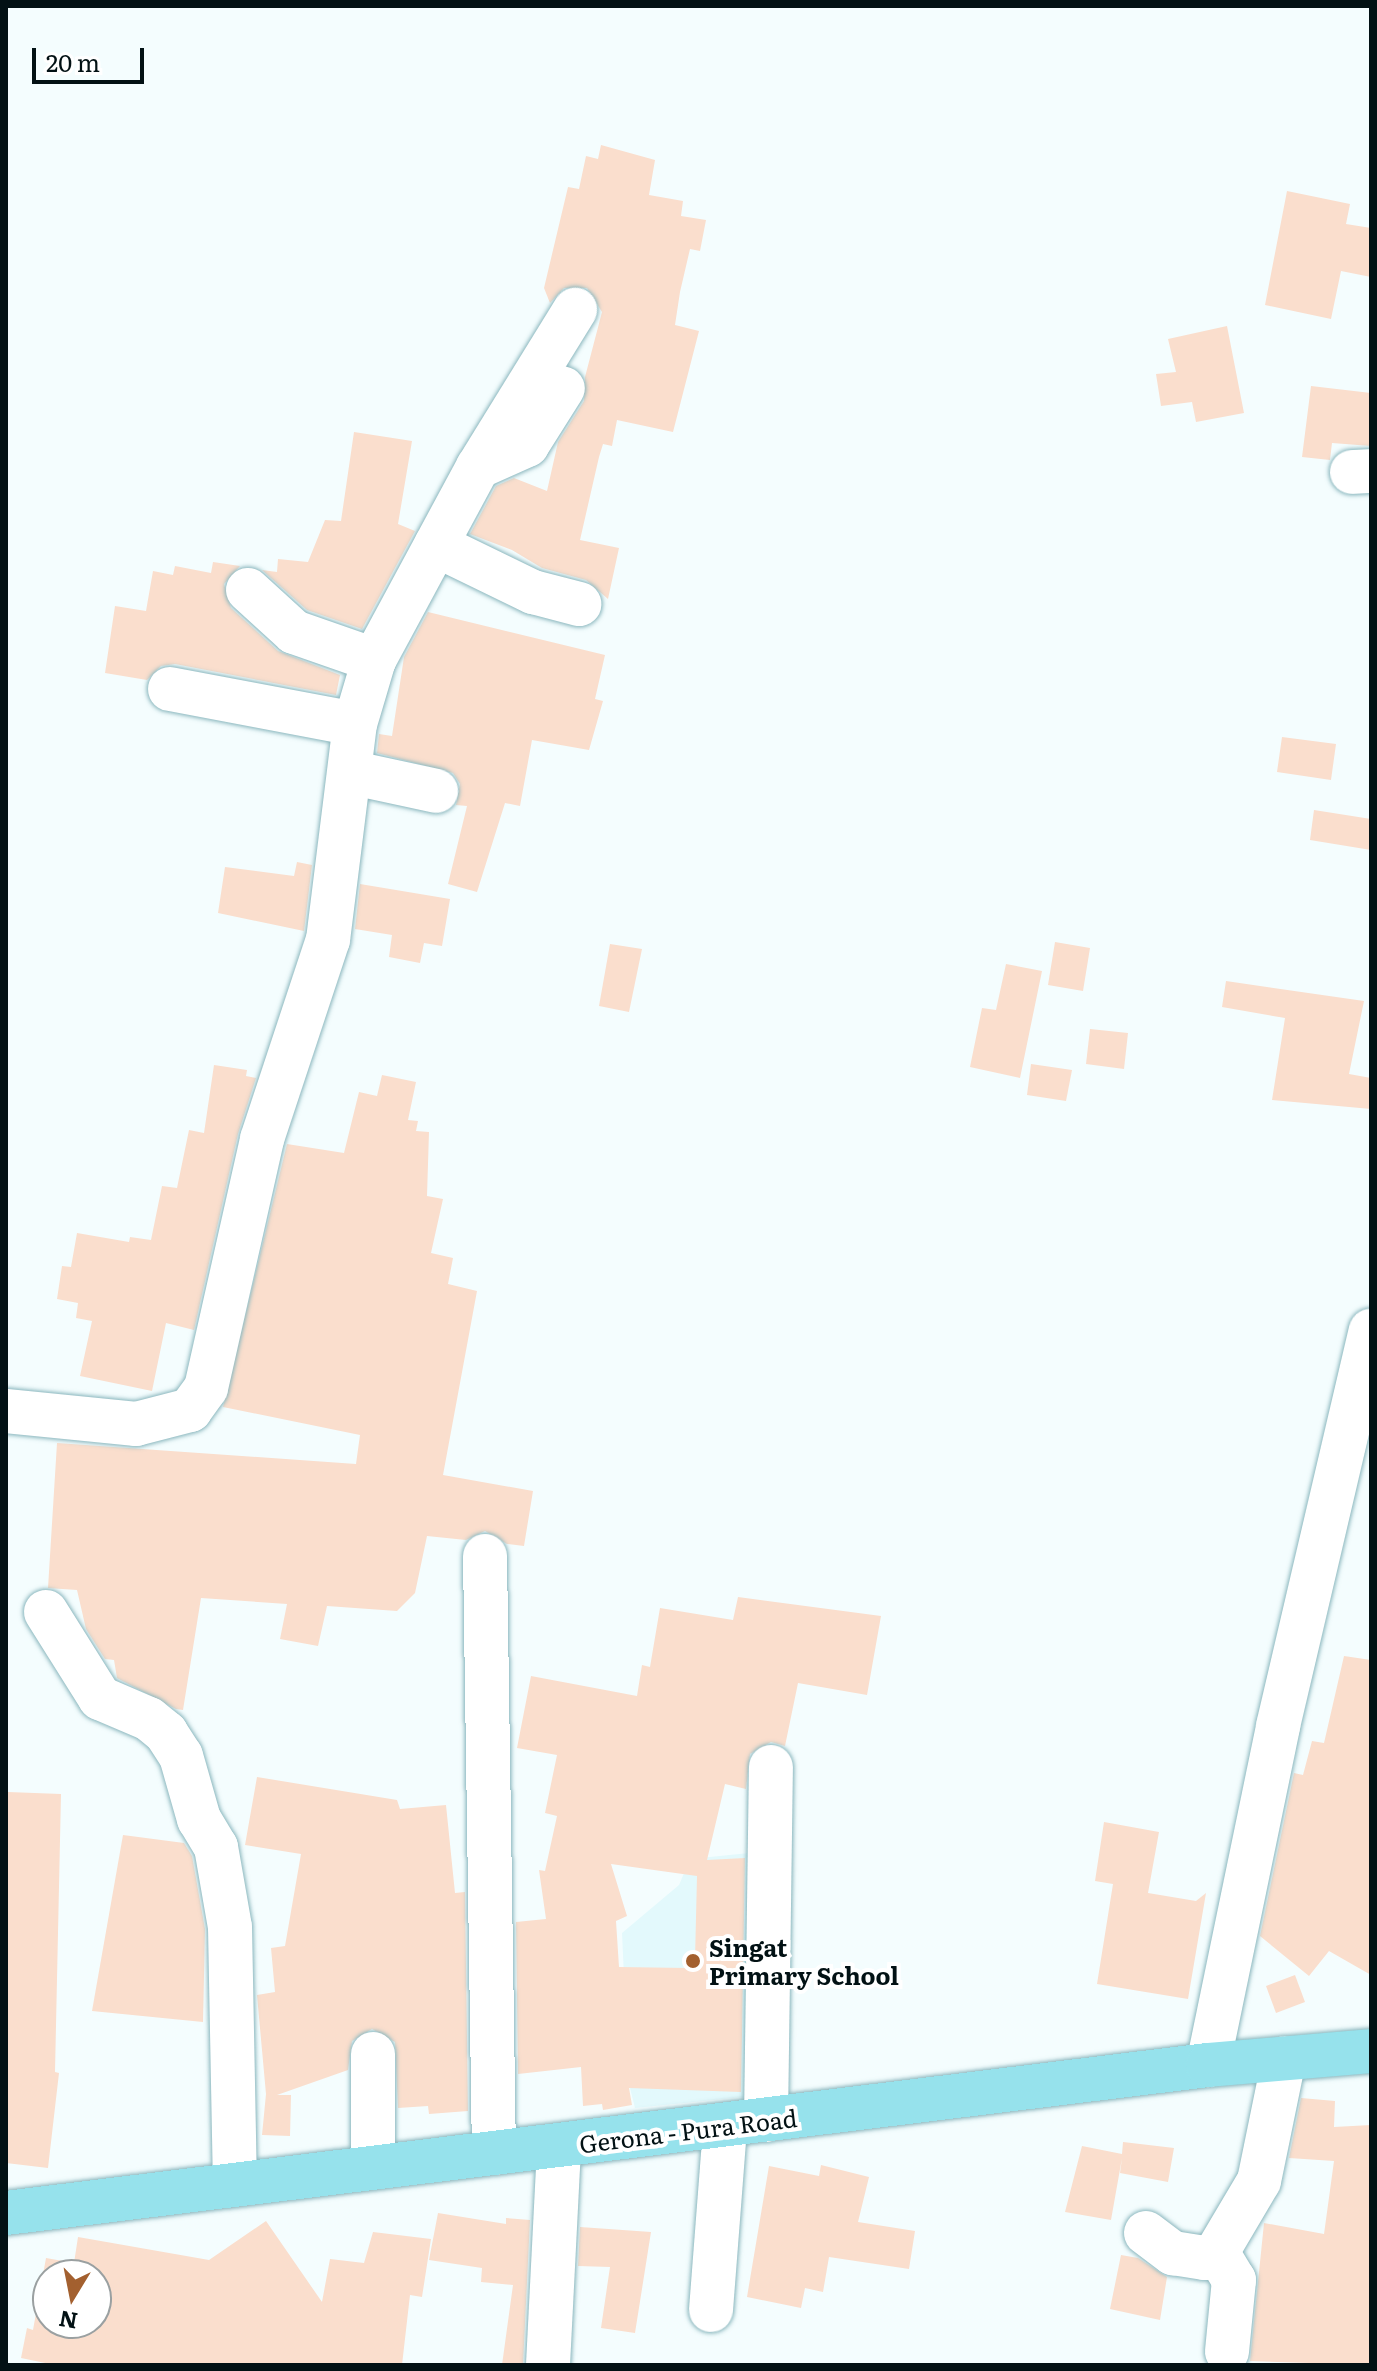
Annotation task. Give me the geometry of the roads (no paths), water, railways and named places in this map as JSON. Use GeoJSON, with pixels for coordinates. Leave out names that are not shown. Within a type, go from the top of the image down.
{"type":"FeatureCollection","features":[{"type":"Feature","properties":{"kind":"main road","name":"Gerona - Pura Road"},"geometry":{"type":"LineString","coordinates":[[6,2213],[1208,2065],[1371,2051]]}},
{"type":"Feature","properties":{"kind":"street"},"geometry":{"type":"LineString","coordinates":[[6,1411],[136,1424],[190,1410],[206,1388],[262,1139],[318,981],[353,773],[355,724],[374,660],[478,467],[575,310]]}},
{"type":"Feature","properties":{"kind":"street"},"geometry":{"type":"LineString","coordinates":[[478,467],[527,445],[563,388]]}},
{"type":"Feature","properties":{"kind":"street"},"geometry":{"type":"LineString","coordinates":[[436,545],[533,592],[579,604]]}},
{"type":"Feature","properties":{"kind":"street"},"geometry":{"type":"LineString","coordinates":[[248,590],[294,632],[374,660]]}},
{"type":"Feature","properties":{"kind":"street"},"geometry":{"type":"LineString","coordinates":[[170,689],[355,724]]}},
{"type":"Feature","properties":{"kind":"street"},"geometry":{"type":"LineString","coordinates":[[353,773],[436,791]]}},
{"type":"Feature","properties":{"kind":"street"},"geometry":{"type":"LineString","coordinates":[[1208,2065],[1278,1726],[1371,1331]]}},
{"type":"Feature","properties":{"kind":"street"},"geometry":{"type":"LineString","coordinates":[[485,1556],[494,2153]]}},
{"type":"Feature","properties":{"kind":"street"},"geometry":{"type":"LineString","coordinates":[[46,1612],[100,1698],[149,1719],[166,1733],[181,1756],[199,1819],[216,1847],[230,1927],[235,2183]]}},
{"type":"Feature","properties":{"kind":"street"},"geometry":{"type":"LineString","coordinates":[[711,2310],[745,2123],[771,1767]]}},
{"type":"Feature","properties":{"kind":"street"},"geometry":{"type":"LineString","coordinates":[[373,2054],[373,2167]]}},
{"type":"Feature","properties":{"kind":"street"},"geometry":{"type":"LineString","coordinates":[[1146,2233],[1173,2253],[1205,2258],[1217,2252],[1259,2181],[1284,2059]]}},
{"type":"Feature","properties":{"kind":"street"},"geometry":{"type":"LineString","coordinates":[[548,2365],[559,2146]]}},
{"type":"Feature","properties":{"kind":"street"},"geometry":{"type":"LineString","coordinates":[[1217,2252],[1234,2280],[1227,2352]]}},
{"type":"Feature","properties":{"kind":"place","name":"Singat Primary School"},"geometry":{"type":"Point","coordinates":[693,1961]}}]}
